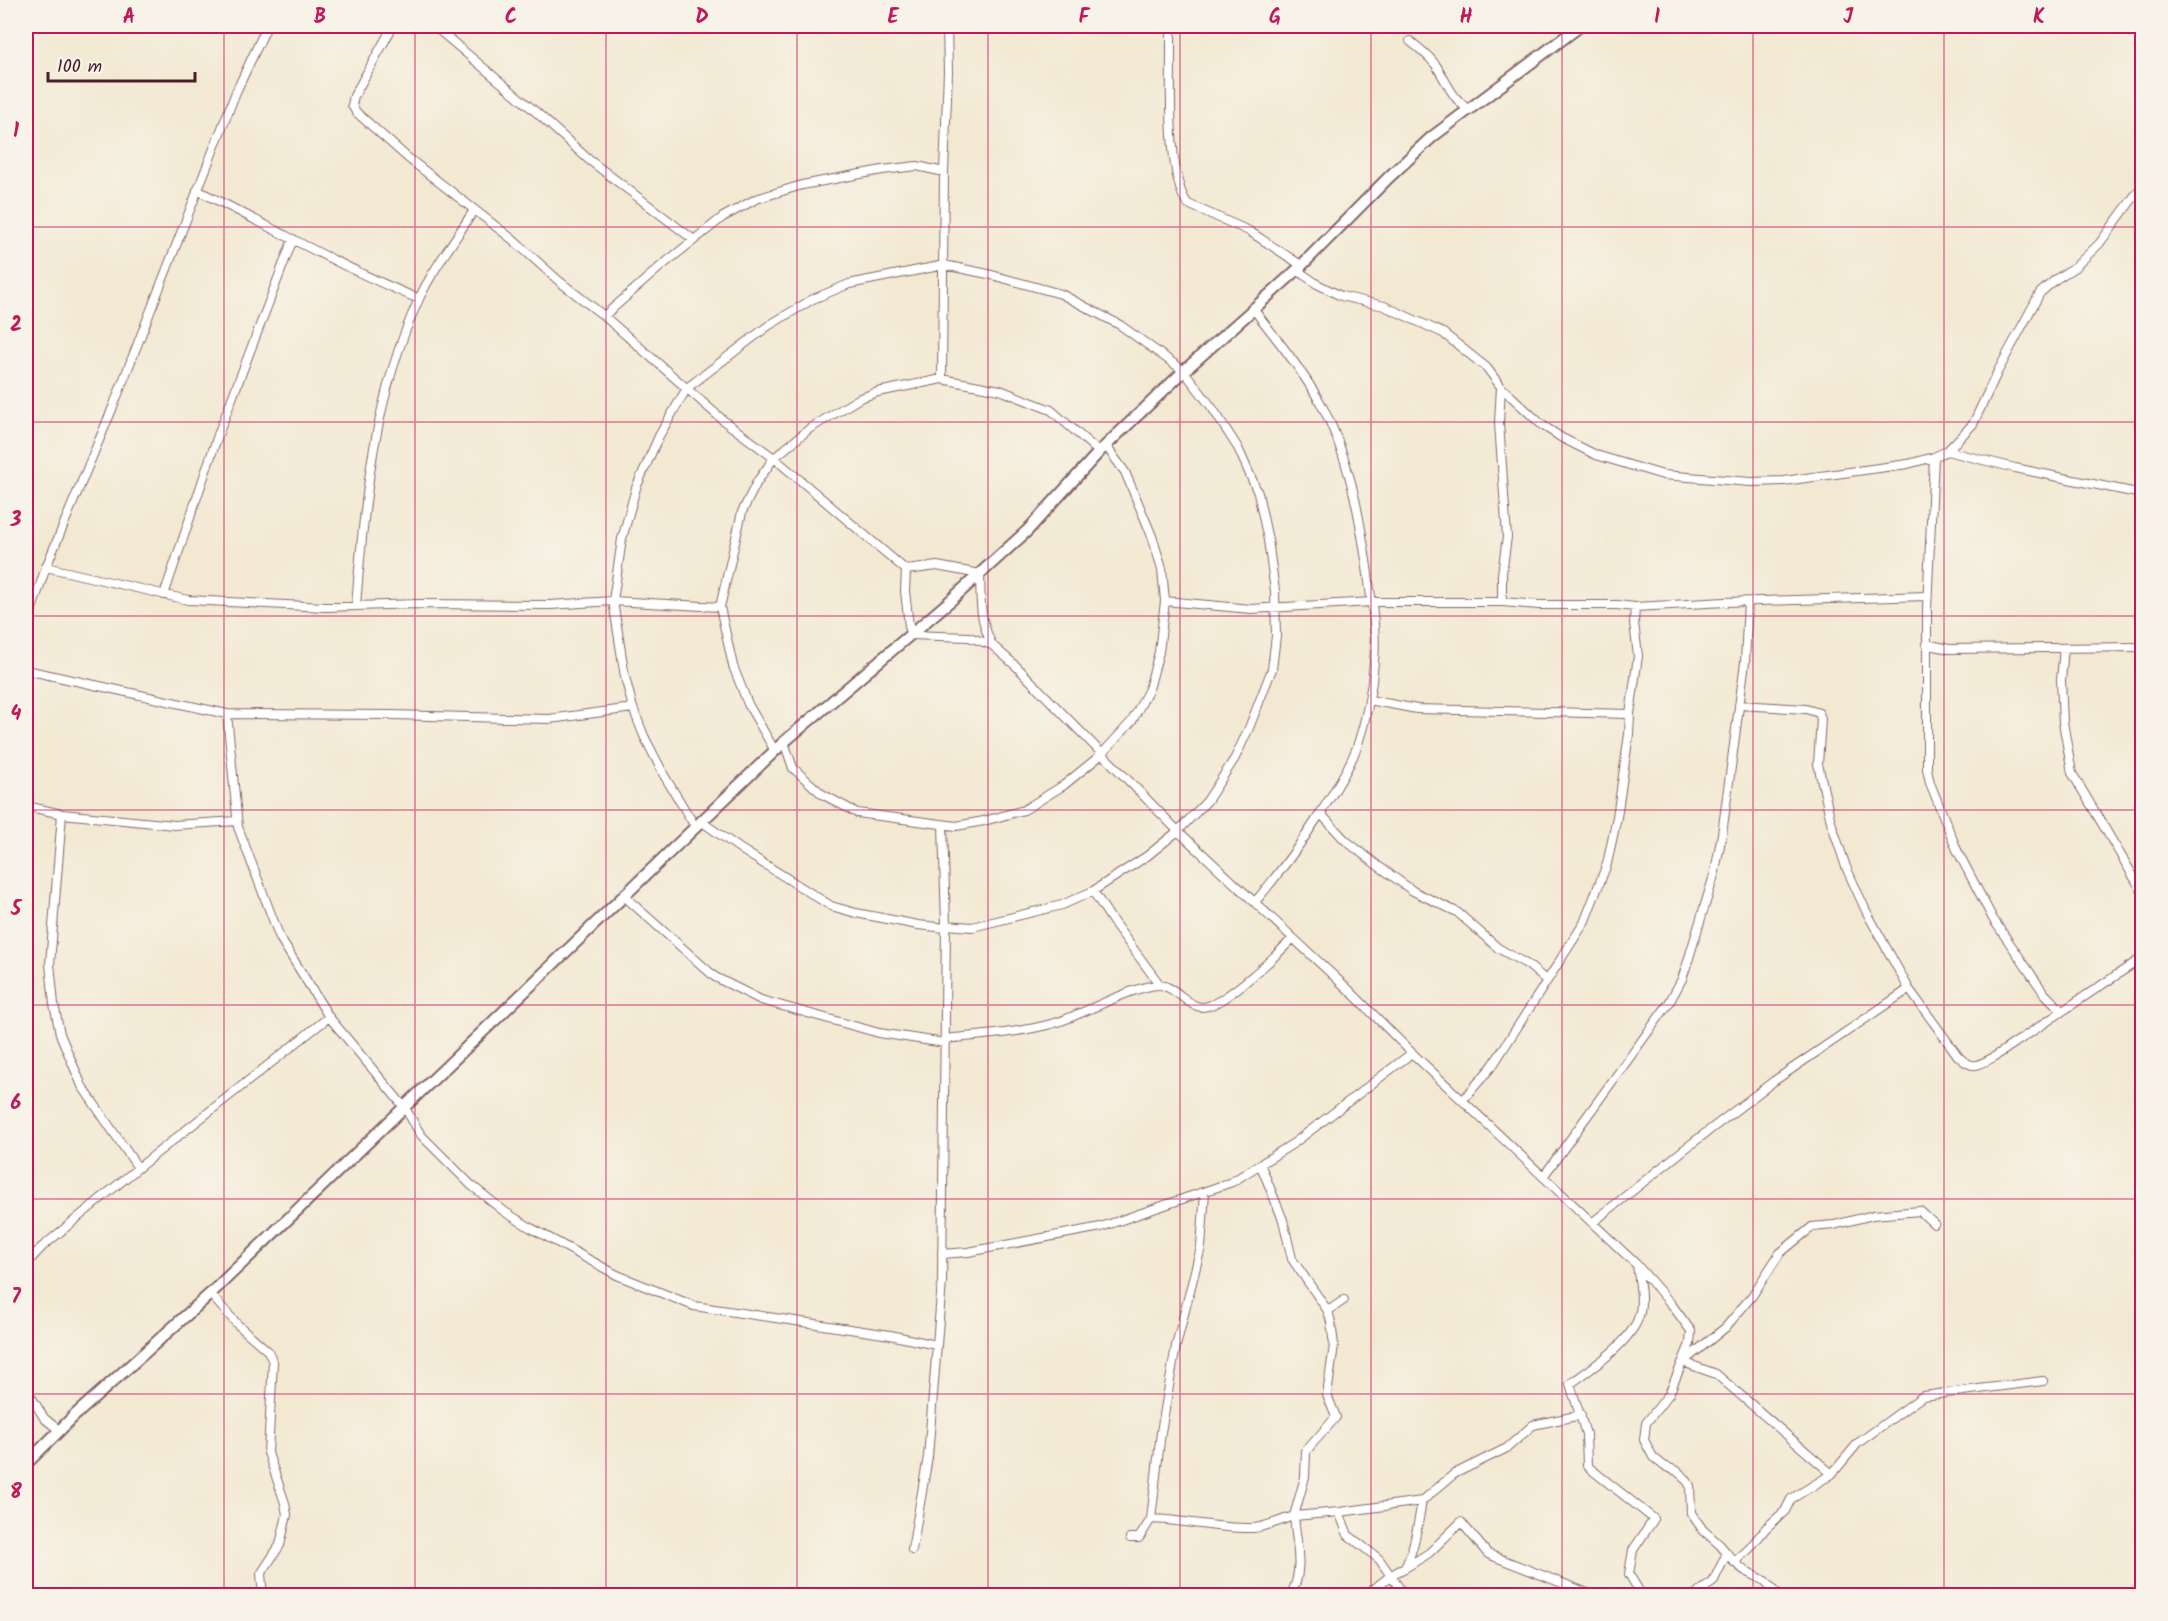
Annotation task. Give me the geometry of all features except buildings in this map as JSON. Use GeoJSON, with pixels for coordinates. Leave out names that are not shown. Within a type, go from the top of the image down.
{"type":"FeatureCollection","features":[{"type":"Feature","properties":{"kind":"street"},"geometry":{"type":"LineString","coordinates":[[26,627],[46,567],[100,439],[236,92],[267,26]]}},
{"type":"Feature","properties":{"kind":"street"},"geometry":{"type":"LineString","coordinates":[[393,26],[354,96],[352,105],[356,112],[408,158],[604,315],[724,421],[774,458],[906,570],[937,566],[980,574]]}},
{"type":"Feature","properties":{"kind":"street"},"geometry":{"type":"LineString","coordinates":[[434,26],[588,159],[694,240]]}},
{"type":"Feature","properties":{"kind":"street"},"geometry":{"type":"LineString","coordinates":[[942,379],[947,26]]}},
{"type":"Feature","properties":{"kind":"street"},"geometry":{"type":"LineString","coordinates":[[1171,26],[1172,138],[1175,173],[1182,197],[1188,204],[1249,231],[1317,284],[1341,296],[1384,306],[1443,333],[1487,368],[1501,387],[1542,425],[1562,438],[1596,455],[1663,475],[1751,482],[1784,481],[1908,464],[1947,451],[1973,424],[1998,370],[2040,293],[2075,267],[2100,244],[2142,186]]}},
{"type":"Feature","properties":{"kind":"street"},"geometry":{"type":"LineString","coordinates":[[28,1460],[210,1294],[784,742],[910,635],[1027,531],[1102,449],[1184,371],[1299,268],[1432,137],[1580,26]]}},
{"type":"Feature","properties":{"kind":"street"},"geometry":{"type":"LineString","coordinates":[[1410,41],[1421,49],[1434,64],[1460,104],[1470,110]]}},
{"type":"Feature","properties":{"kind":"street"},"geometry":{"type":"LineString","coordinates":[[604,315],[723,217],[756,199],[802,185],[882,170],[917,166],[944,172]]}},
{"type":"Feature","properties":{"kind":"street"},"geometry":{"type":"LineString","coordinates":[[197,190],[388,286],[419,298]]}},
{"type":"Feature","properties":{"kind":"street"},"geometry":{"type":"LineString","coordinates":[[356,606],[362,524],[378,422],[388,387],[419,298],[474,210]]}},
{"type":"Feature","properties":{"kind":"street"},"geometry":{"type":"LineString","coordinates":[[164,595],[218,435],[293,239]]}},
{"type":"Feature","properties":{"kind":"street"},"geometry":{"type":"LineString","coordinates":[[944,265],[1062,294],[1120,325],[1184,371],[1213,409],[1238,448],[1258,493],[1269,540],[1276,636],[1272,669],[1235,758],[1207,801],[1178,831],[1148,856],[1093,891],[1062,905],[972,927],[918,925],[831,906],[699,825],[665,777],[633,708],[625,677],[613,602],[622,539],[636,488],[659,436],[687,388],[768,326],[813,299],[849,284],[944,265]]}},
{"type":"Feature","properties":{"kind":"street"},"geometry":{"type":"LineString","coordinates":[[1254,310],[1306,379],[1321,404],[1339,445],[1360,515],[1375,621],[1374,661],[1369,700],[1356,748],[1338,786],[1279,874],[1255,902]]}},
{"type":"Feature","properties":{"kind":"street"},"geometry":{"type":"LineString","coordinates":[[775,751],[748,704],[733,666],[720,607],[742,512],[757,482],[774,458],[809,429],[860,398],[942,379],[1000,390],[1051,410],[1102,449],[1125,472],[1152,536],[1162,569],[1165,602],[1159,652],[1149,688],[1132,721],[1101,755],[1064,785],[1024,810],[956,826],[857,813],[822,794],[793,768],[784,742]]}},
{"type":"Feature","properties":{"kind":"street"},"geometry":{"type":"LineString","coordinates":[[1501,387],[1499,423],[1507,537],[1502,574],[1502,602]]}},
{"type":"Feature","properties":{"kind":"street"},"geometry":{"type":"LineString","coordinates":[[1947,451],[2015,468],[2142,494]]}},
{"type":"Feature","properties":{"kind":"street"},"geometry":{"type":"LineString","coordinates":[[1934,457],[1926,644],[1927,769],[1930,783],[1957,850],[1993,920],[2044,993],[2062,1011]]}},
{"type":"Feature","properties":{"kind":"street"},"geometry":{"type":"LineString","coordinates":[[46,567],[188,600],[325,607],[613,602],[720,607]]}},
{"type":"Feature","properties":{"kind":"street"},"geometry":{"type":"LineString","coordinates":[[906,570],[910,635]]}},
{"type":"Feature","properties":{"kind":"street"},"geometry":{"type":"LineString","coordinates":[[980,574],[983,626],[992,645],[1048,698],[1101,755],[1178,831],[1636,1264],[1683,1319],[1690,1331],[1690,1344],[1669,1394],[1646,1423],[1644,1440],[1653,1458],[1677,1471],[1686,1479],[1690,1486],[1690,1513],[1703,1530],[1734,1562],[1765,1581],[1780,1596]]}},
{"type":"Feature","properties":{"kind":"street"},"geometry":{"type":"LineString","coordinates":[[1165,602],[1251,609],[1372,602],[1617,604],[1635,607],[1928,596]]}},
{"type":"Feature","properties":{"kind":"street"},"geometry":{"type":"LineString","coordinates":[[1543,1177],[1669,1003],[1682,979],[1714,872],[1722,834],[1745,662],[1748,602]]}},
{"type":"Feature","properties":{"kind":"street"},"geometry":{"type":"LineString","coordinates":[[1463,1100],[1492,1065],[1584,923],[1606,864],[1617,817],[1638,656],[1634,623],[1635,607]]}},
{"type":"Feature","properties":{"kind":"street"},"geometry":{"type":"LineString","coordinates":[[910,635],[969,637],[992,645]]}},
{"type":"Feature","properties":{"kind":"street"},"geometry":{"type":"LineString","coordinates":[[1926,644],[1949,649],[2142,647]]}},
{"type":"Feature","properties":{"kind":"street"},"geometry":{"type":"LineString","coordinates":[[2064,648],[2061,680],[2063,722],[2072,773],[2142,891]]}},
{"type":"Feature","properties":{"kind":"street"},"geometry":{"type":"LineString","coordinates":[[26,670],[227,714],[549,719],[633,708]]}},
{"type":"Feature","properties":{"kind":"street"},"geometry":{"type":"LineString","coordinates":[[1369,700],[1418,710],[1630,714]]}},
{"type":"Feature","properties":{"kind":"street"},"geometry":{"type":"LineString","coordinates":[[1739,705],[1806,709],[1819,712],[1821,719],[1818,764],[1831,822],[1846,867],[1866,911],[1910,989],[1966,1064],[1974,1066],[2021,1041],[2142,958]]}},
{"type":"Feature","properties":{"kind":"street"},"geometry":{"type":"LineString","coordinates":[[227,714],[237,821],[280,938],[329,1017],[405,1108],[421,1135],[471,1185],[505,1212],[617,1275],[694,1306],[890,1335],[936,1345]]}},
{"type":"Feature","properties":{"kind":"street"},"geometry":{"type":"LineString","coordinates":[[26,806],[62,814],[174,825],[237,821]]}},
{"type":"Feature","properties":{"kind":"street"},"geometry":{"type":"LineString","coordinates":[[1320,813],[1345,840],[1377,865],[1413,891],[1457,912],[1498,948],[1528,965],[1547,981]]}},
{"type":"Feature","properties":{"kind":"street"},"geometry":{"type":"LineString","coordinates":[[62,814],[50,964],[60,1034],[82,1086],[138,1168]]}},
{"type":"Feature","properties":{"kind":"street"},"geometry":{"type":"LineString","coordinates":[[912,1550],[928,1457],[936,1345],[941,1317],[946,926],[943,825]]}},
{"type":"Feature","properties":{"kind":"street"},"geometry":{"type":"LineString","coordinates":[[1093,891],[1160,985],[1174,991],[1196,1007],[1206,1007],[1218,1002],[1293,938]]}},
{"type":"Feature","properties":{"kind":"street"},"geometry":{"type":"LineString","coordinates":[[625,897],[715,977],[761,1000],[879,1033],[945,1041],[1008,1032],[1058,1022],[1143,989],[1160,985]]}},
{"type":"Feature","properties":{"kind":"street"},"geometry":{"type":"LineString","coordinates":[[1592,1223],[1774,1081],[1910,989]]}},
{"type":"Feature","properties":{"kind":"street"},"geometry":{"type":"LineString","coordinates":[[26,1264],[138,1168],[329,1017]]}},
{"type":"Feature","properties":{"kind":"street"},"geometry":{"type":"LineString","coordinates":[[942,1254],[968,1252],[1101,1227],[1232,1182],[1261,1166],[1412,1053]]}},
{"type":"Feature","properties":{"kind":"street"},"geometry":{"type":"LineString","coordinates":[[1261,1166],[1283,1220],[1292,1259],[1328,1311],[1332,1322],[1334,1345],[1327,1395],[1336,1417],[1306,1451],[1305,1477],[1294,1516],[1299,1565],[1296,1586],[1290,1596]]}},
{"type":"Feature","properties":{"kind":"street"},"geometry":{"type":"LineString","coordinates":[[1130,1538],[1139,1538],[1151,1519],[1161,1432],[1176,1346],[1201,1247],[1205,1192]]}},
{"type":"Feature","properties":{"kind":"street"},"geometry":{"type":"LineString","coordinates":[[1683,1362],[1726,1327],[1752,1296],[1780,1253],[1812,1227],[1834,1225],[1873,1215],[1920,1211],[1934,1224]]}},
{"type":"Feature","properties":{"kind":"street"},"geometry":{"type":"LineString","coordinates":[[1636,1264],[1641,1299],[1640,1315],[1622,1345],[1570,1384],[1586,1434],[1587,1466],[1654,1519],[1633,1550],[1629,1574],[1642,1596]]}},
{"type":"Feature","properties":{"kind":"street"},"geometry":{"type":"LineString","coordinates":[[210,1294],[237,1324],[268,1351],[273,1362],[268,1453],[285,1503],[286,1515],[280,1545],[261,1574],[263,1596]]}},
{"type":"Feature","properties":{"kind":"street"},"geometry":{"type":"LineString","coordinates":[[1328,1311],[1344,1300]]}},
{"type":"Feature","properties":{"kind":"street"},"geometry":{"type":"LineString","coordinates":[[1683,1362],[1716,1374],[1832,1474]]}},
{"type":"Feature","properties":{"kind":"street"},"geometry":{"type":"LineString","coordinates":[[1734,1562],[1785,1511],[1791,1499],[1832,1474],[1858,1443],[1923,1396],[2043,1381]]}},
{"type":"Feature","properties":{"kind":"street"},"geometry":{"type":"LineString","coordinates":[[26,1388],[44,1418],[60,1431]]}},
{"type":"Feature","properties":{"kind":"street"},"geometry":{"type":"LineString","coordinates":[[1151,1519],[1256,1528],[1294,1516],[1422,1501],[1454,1474],[1507,1448],[1533,1425],[1581,1415]]}},
{"type":"Feature","properties":{"kind":"street"},"geometry":{"type":"LineString","coordinates":[[1405,1568],[1416,1538],[1422,1501]]}},
{"type":"Feature","properties":{"kind":"street"},"geometry":{"type":"LineString","coordinates":[[1339,1512],[1348,1535],[1378,1559],[1406,1596]]}},
{"type":"Feature","properties":{"kind":"street"},"geometry":{"type":"LineString","coordinates":[[1364,1596],[1374,1590],[1390,1574],[1405,1568],[1429,1553],[1461,1522],[1488,1554],[1595,1596]]}},
{"type":"Feature","properties":{"kind":"street"},"geometry":{"type":"LineString","coordinates":[[1693,1596],[1713,1582],[1727,1553]]}}]}
